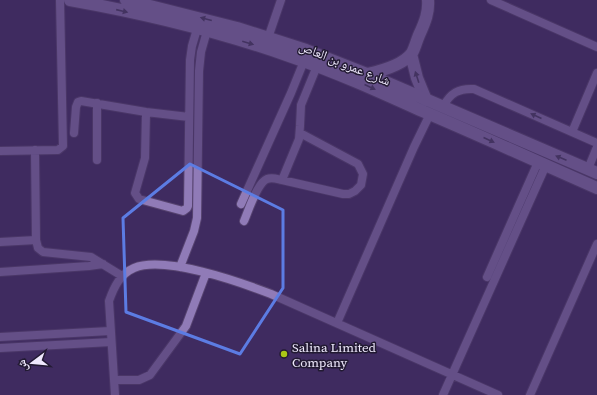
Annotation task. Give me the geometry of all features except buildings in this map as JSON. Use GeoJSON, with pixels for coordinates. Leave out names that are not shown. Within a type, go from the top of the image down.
{"type":"FeatureCollection","features":[{"type":"Feature","properties":{"kind":"main road","name":"شارع عمرو بن العاص"},"geometry":{"type":"LineString","coordinates":[[70,0],[202,30],[257,45],[304,61],[430,114],[597,188]]}},
{"type":"Feature","properties":{"kind":"main road","name":"شارع عمرو بن العاص"},"geometry":{"type":"LineString","coordinates":[[126,0],[202,18],[306,50],[367,74],[592,171]]}},
{"type":"Feature","properties":{"kind":"main road"},"geometry":{"type":"LineString","coordinates":[[367,74],[390,68],[411,54],[424,23],[428,0]]}},
{"type":"Feature","properties":{"kind":"main road"},"geometry":{"type":"LineString","coordinates":[[411,54],[416,78],[426,100]]}},
{"type":"Feature","properties":{"kind":"lane"},"geometry":{"type":"LineString","coordinates":[[0,151],[58,150],[62,146],[60,0]]}},
{"type":"Feature","properties":{"kind":"lane"},"geometry":{"type":"LineString","coordinates":[[268,38],[281,0]]}},
{"type":"Feature","properties":{"kind":"lane"},"geometry":{"type":"LineString","coordinates":[[492,0],[597,47]]}},
{"type":"Feature","properties":{"kind":"lane"},"geometry":{"type":"LineString","coordinates":[[146,112],[146,158],[136,196],[139,199],[183,211],[188,206],[190,56],[192,46],[202,30]]}},
{"type":"Feature","properties":{"kind":"lane"},"geometry":{"type":"LineString","coordinates":[[180,267],[194,231],[197,218],[199,71],[202,30]]}},
{"type":"Feature","properties":{"kind":"lane"},"geometry":{"type":"LineString","coordinates":[[241,204],[304,61]]}},
{"type":"Feature","properties":{"kind":"lane"},"geometry":{"type":"LineString","coordinates":[[282,180],[300,133],[301,105],[317,66]]}},
{"type":"Feature","properties":{"kind":"lane"},"geometry":{"type":"LineString","coordinates":[[572,132],[597,73]]}},
{"type":"Feature","properties":{"kind":"lane"},"geometry":{"type":"LineString","coordinates":[[443,107],[447,98],[454,93],[467,89],[474,89],[597,143]]}},
{"type":"Feature","properties":{"kind":"lane"},"geometry":{"type":"LineString","coordinates":[[74,133],[76,107],[78,102],[84,101],[146,112],[189,117]]}},
{"type":"Feature","properties":{"kind":"lane"},"geometry":{"type":"LineString","coordinates":[[97,103],[97,160]]}},
{"type":"Feature","properties":{"kind":"lane"},"geometry":{"type":"LineString","coordinates":[[337,323],[414,146],[430,114]]}},
{"type":"Feature","properties":{"kind":"lane"},"geometry":{"type":"LineString","coordinates":[[244,221],[263,182],[270,179],[282,180],[343,194],[349,194],[359,188],[363,180],[361,169],[353,161],[300,133]]}},
{"type":"Feature","properties":{"kind":"lane"},"geometry":{"type":"LineString","coordinates":[[592,171],[597,147]]}},
{"type":"Feature","properties":{"kind":"lane"},"geometry":{"type":"LineString","coordinates":[[35,150],[36,240],[38,248],[43,252],[85,256],[103,264],[122,276]]}},
{"type":"Feature","properties":{"kind":"lane"},"geometry":{"type":"LineString","coordinates":[[487,276],[542,164]]}},
{"type":"Feature","properties":{"kind":"lane"},"geometry":{"type":"LineString","coordinates":[[444,395],[542,164]]}},
{"type":"Feature","properties":{"kind":"lane"},"geometry":{"type":"LineString","coordinates":[[0,242],[36,240]]}},
{"type":"Feature","properties":{"kind":"lane"},"geometry":{"type":"LineString","coordinates":[[530,395],[597,244]]}},
{"type":"Feature","properties":{"kind":"lane"},"geometry":{"type":"LineString","coordinates":[[0,272],[103,264]]}},
{"type":"Feature","properties":{"kind":"lane"},"geometry":{"type":"LineString","coordinates":[[115,395],[109,301],[114,288],[122,276],[133,268],[147,264],[161,264],[206,273],[235,281],[271,294],[498,395]]}},
{"type":"Feature","properties":{"kind":"lane"},"geometry":{"type":"LineString","coordinates":[[114,380],[139,380],[150,375],[186,326],[206,273]]}},
{"type":"Feature","properties":{"kind":"lane"},"geometry":{"type":"LineString","coordinates":[[0,337],[110,331]]}},
{"type":"Feature","properties":{"kind":"lane"},"geometry":{"type":"LineString","coordinates":[[0,348],[111,342]]}},
{"type":"Feature","properties":{"kind":"highlighted area"},"geometry":{"type":"Polygon","coordinates":[[[190,164],[283,210],[283,288],[240,354],[126,312],[123,218],[190,164]]]}},
{"type":"Feature","properties":{"kind":"place","name":"Salina Limited Company"},"geometry":{"type":"Point","coordinates":[284,354]}}]}
